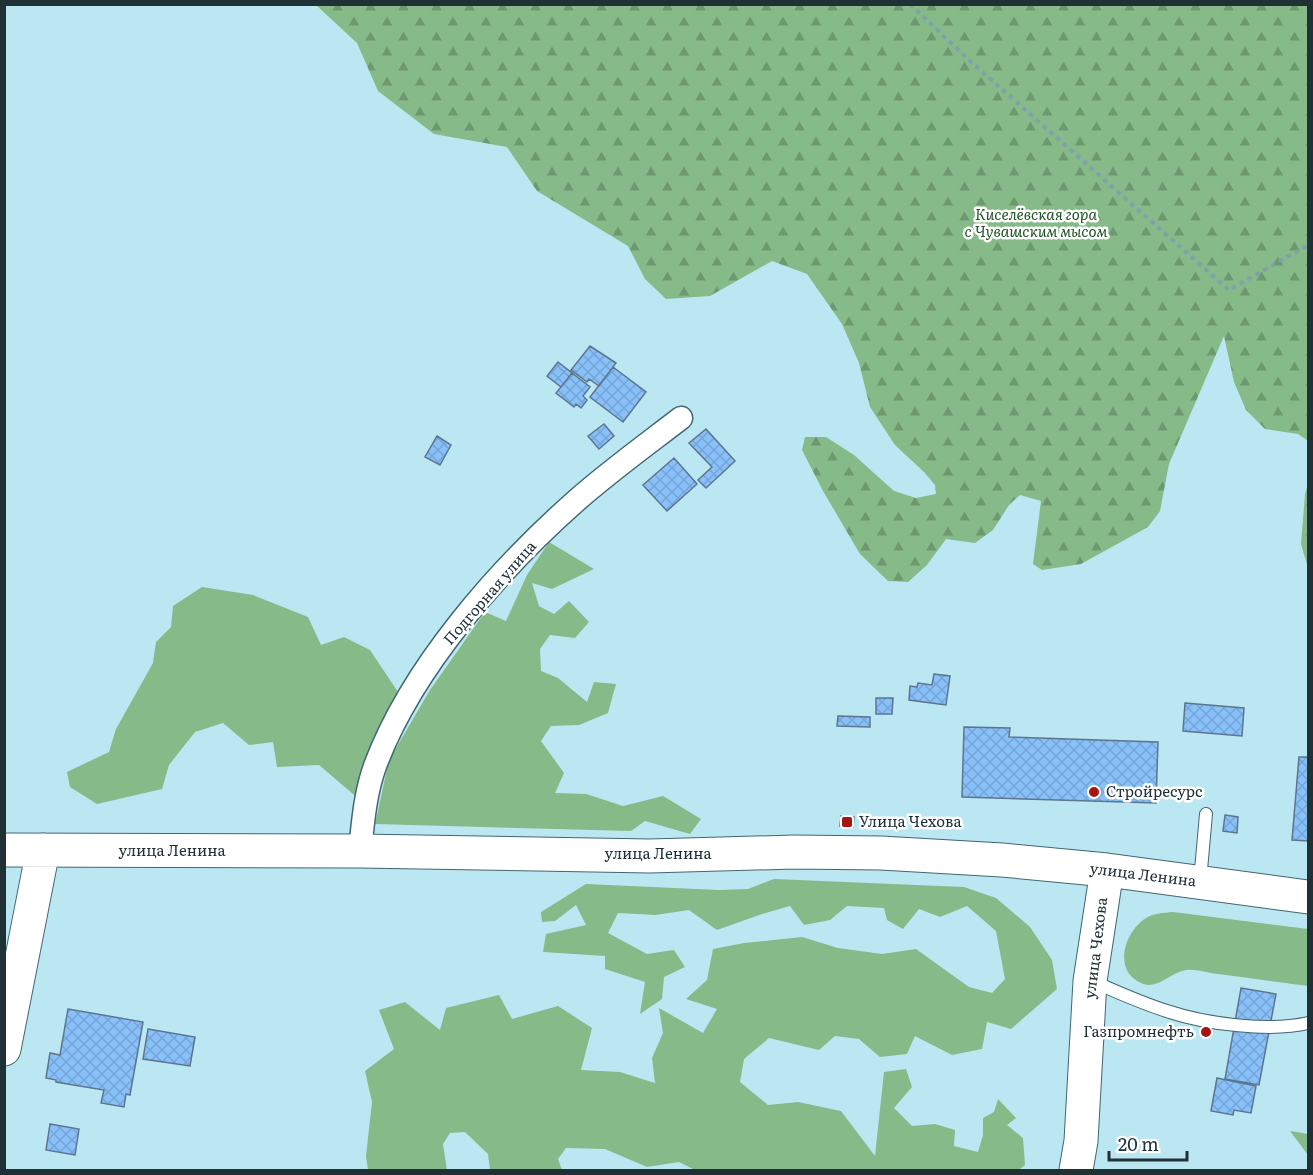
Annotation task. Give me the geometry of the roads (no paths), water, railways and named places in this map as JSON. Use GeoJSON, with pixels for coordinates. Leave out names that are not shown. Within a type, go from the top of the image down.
{"type":"FeatureCollection","features":[{"type":"Feature","properties":{"kind":"main road","name":"улица Ленина"},"geometry":{"type":"LineString","coordinates":[[4,850],[360,851],[650,856],[794,852],[881,853],[1002,860],[1107,870],[1308,897]]}},
{"type":"Feature","properties":{"kind":"main road"},"geometry":{"type":"LineString","coordinates":[[4,1049],[43,850]]}},
{"type":"Feature","properties":{"kind":"main road","name":"улица Чехова"},"geometry":{"type":"LineString","coordinates":[[1076,1170],[1081,1141],[1090,981],[1107,870]]}},
{"type":"Feature","properties":{"kind":"street","name":"Подгорная улица"},"geometry":{"type":"LineString","coordinates":[[360,851],[364,805],[375,767],[393,725],[453,632],[544,530],[586,493],[681,418]]}},
{"type":"Feature","properties":{"kind":"lane"},"geometry":{"type":"LineString","coordinates":[[1200,882],[1206,814]]}},
{"type":"Feature","properties":{"kind":"lane"},"geometry":{"type":"LineString","coordinates":[[1090,981],[1171,1013],[1254,1026],[1308,1023]]}},
{"type":"Feature","properties":{"kind":"place","name":"Стройресурс"},"geometry":{"type":"Point","coordinates":[1094,792]}},
{"type":"Feature","properties":{"kind":"place","name":"Улица Чехова"},"geometry":{"type":"Point","coordinates":[847,822]}},
{"type":"Feature","properties":{"kind":"place","name":"Газпромнефть"},"geometry":{"type":"Point","coordinates":[1206,1032]}},
{"type":"Feature","properties":{"kind":"park label","name":"Киселёвская гора с Чувашским мысом"},"geometry":{"type":"Point","coordinates":[1036,224]}}]}
